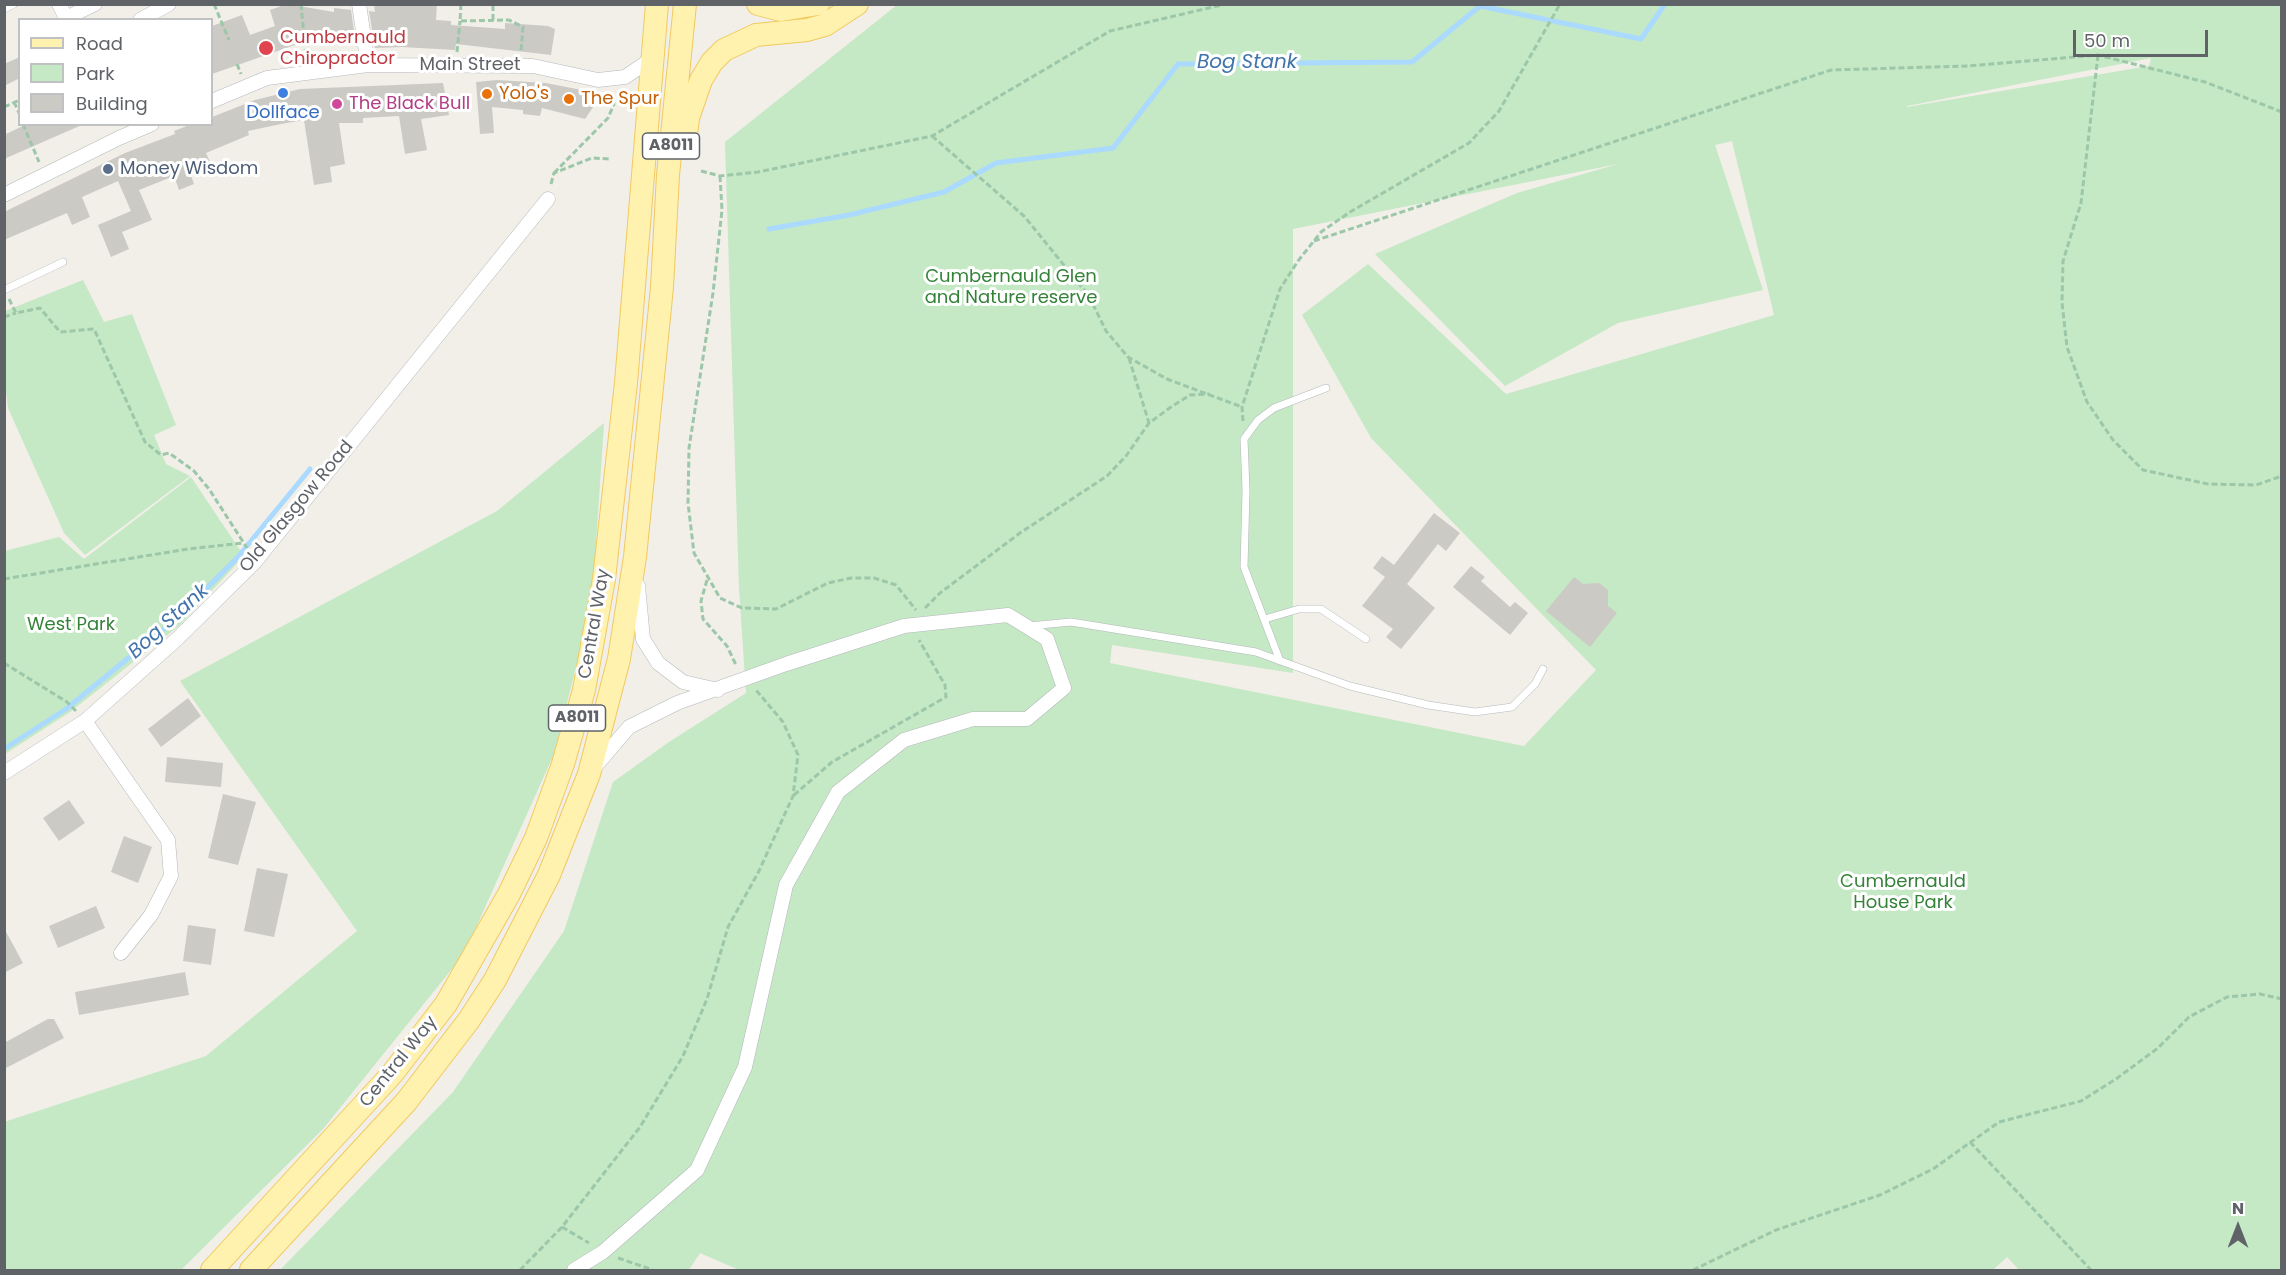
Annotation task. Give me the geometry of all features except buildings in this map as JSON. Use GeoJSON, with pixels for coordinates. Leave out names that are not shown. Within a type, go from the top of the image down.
{"type":"FeatureCollection","features":[{"type":"Feature","properties":{"kind":"main road"},"geometry":{"type":"LineString","coordinates":[[642,4],[653,55]]}},
{"type":"Feature","properties":{"kind":"main road","name":"Central Way"},"geometry":{"type":"LineString","coordinates":[[212,1270],[392,1074],[431,1025],[473,960],[509,894],[536,838],[559,776],[584,690],[604,579],[629,350],[657,4]]}},
{"type":"Feature","properties":{"kind":"main road","name":"Central Way"},"geometry":{"type":"LineString","coordinates":[[251,1270],[406,1102],[469,1020],[495,980],[549,875],[589,774],[619,659],[635,557],[662,287],[668,176],[685,4]]}},
{"type":"Feature","properties":{"kind":"main road"},"geometry":{"type":"LineString","coordinates":[[758,4],[781,10],[818,4]]}},
{"type":"Feature","properties":{"kind":"main road"},"geometry":{"type":"LineString","coordinates":[[662,287],[688,118],[706,70],[718,56],[740,41],[766,33],[817,28],[833,22],[857,4]]}},
{"type":"Feature","properties":{"kind":"street"},"geometry":{"type":"LineString","coordinates":[[59,4],[66,18]]}},
{"type":"Feature","properties":{"kind":"street"},"geometry":{"type":"LineString","coordinates":[[68,18],[95,4]]}},
{"type":"Feature","properties":{"kind":"street"},"geometry":{"type":"LineString","coordinates":[[144,18],[170,4]]}},
{"type":"Feature","properties":{"kind":"street"},"geometry":{"type":"LineString","coordinates":[[360,4],[368,65]]}},
{"type":"Feature","properties":{"kind":"street","name":"Main Street"},"geometry":{"type":"LineString","coordinates":[[213,101],[267,78],[368,65],[533,66],[598,80],[625,77],[653,55]]}},
{"type":"Feature","properties":{"kind":"street"},"geometry":{"type":"LineString","coordinates":[[114,126],[119,138]]}},
{"type":"Feature","properties":{"kind":"street"},"geometry":{"type":"LineString","coordinates":[[4,195],[147,126]]}},
{"type":"Feature","properties":{"kind":"street","name":"Old Glasgow Road"},"geometry":{"type":"LineString","coordinates":[[4,773],[85,721],[177,639],[254,562],[548,199]]}},
{"type":"Feature","properties":{"kind":"street"},"geometry":{"type":"LineString","coordinates":[[635,557],[643,639],[657,663],[683,682],[719,690]]}},
{"type":"Feature","properties":{"kind":"street"},"geometry":{"type":"LineString","coordinates":[[574,1270],[603,1252],[697,1170],[745,1068],[786,885],[838,792],[904,740],[973,719],[1027,719],[1064,688],[1047,639],[1008,615],[910,626],[786,664],[719,690],[677,703],[629,727],[589,774]]}},
{"type":"Feature","properties":{"kind":"street"},"geometry":{"type":"LineString","coordinates":[[85,721],[168,840],[171,876],[151,915],[121,953]]}},
{"type":"Feature","properties":{"kind":"lane"},"geometry":{"type":"LineString","coordinates":[[4,9],[14,4]]}},
{"type":"Feature","properties":{"kind":"lane"},"geometry":{"type":"LineString","coordinates":[[5,290],[63,262]]}},
{"type":"Feature","properties":{"kind":"lane"},"geometry":{"type":"LineString","coordinates":[[1280,661],[1244,567],[1246,491],[1244,439],[1258,420],[1274,408],[1326,388]]}},
{"type":"Feature","properties":{"kind":"lane"},"geometry":{"type":"LineString","coordinates":[[1265,619],[1299,609],[1321,609],[1366,639]]}},
{"type":"Feature","properties":{"kind":"lane"},"geometry":{"type":"LineString","coordinates":[[1026,626],[1071,622],[1256,652],[1350,687],[1428,705],[1475,712],[1512,707],[1535,684],[1543,669]]}},
{"type":"Feature","properties":{"kind":"path"},"geometry":{"type":"LineString","coordinates":[[214,4],[229,40]]}},
{"type":"Feature","properties":{"kind":"path"},"geometry":{"type":"LineString","coordinates":[[301,4],[308,73]]}},
{"type":"Feature","properties":{"kind":"path"},"geometry":{"type":"LineString","coordinates":[[457,54],[462,4]]}},
{"type":"Feature","properties":{"kind":"path"},"geometry":{"type":"LineString","coordinates":[[493,4],[493,20]]}},
{"type":"Feature","properties":{"kind":"path"},"geometry":{"type":"LineString","coordinates":[[701,171],[720,176],[758,172],[932,136],[1110,31],[1226,4]]}},
{"type":"Feature","properties":{"kind":"path"},"geometry":{"type":"LineString","coordinates":[[1244,439],[1242,407],[1280,289],[1314,241],[1321,232],[1350,212],[1469,143],[1499,111],[1560,4]]}},
{"type":"Feature","properties":{"kind":"path"},"geometry":{"type":"LineString","coordinates":[[460,21],[509,20],[523,27],[521,55]]}},
{"type":"Feature","properties":{"kind":"path"},"geometry":{"type":"LineString","coordinates":[[1314,241],[1831,70],[1968,66],[2098,55],[2205,82],[2282,112]]}},
{"type":"Feature","properties":{"kind":"path"},"geometry":{"type":"LineString","coordinates":[[2098,55],[2081,203],[2063,261],[2062,292],[2067,347],[2087,402],[2113,440],[2143,470],[2208,484],[2256,485],[2282,476]]}},
{"type":"Feature","properties":{"kind":"path"},"geometry":{"type":"LineString","coordinates":[[548,199],[554,173],[608,118],[614,104],[608,91],[598,80]]}},
{"type":"Feature","properties":{"kind":"path"},"geometry":{"type":"LineString","coordinates":[[4,107],[18,101]]}},
{"type":"Feature","properties":{"kind":"path"},"geometry":{"type":"LineString","coordinates":[[14,102],[18,111]]}},
{"type":"Feature","properties":{"kind":"path"},"geometry":{"type":"LineString","coordinates":[[24,126],[45,175]]}},
{"type":"Feature","properties":{"kind":"path"},"geometry":{"type":"LineString","coordinates":[[932,136],[1024,216],[1089,296],[1106,332],[1128,357],[1167,379],[1242,407]]}},
{"type":"Feature","properties":{"kind":"path"},"geometry":{"type":"LineString","coordinates":[[554,173],[592,158],[610,159]]}},
{"type":"Feature","properties":{"kind":"path"},"geometry":{"type":"LineString","coordinates":[[720,176],[722,210],[714,281],[689,448],[688,503],[694,553],[707,580],[720,598],[742,608],[776,609],[828,583],[851,578],[874,578],[896,585],[919,614],[973,567],[1107,476],[1126,456],[1149,423],[1190,395],[1209,394]]}},
{"type":"Feature","properties":{"kind":"path"},"geometry":{"type":"LineString","coordinates":[[5,290],[15,313]]}},
{"type":"Feature","properties":{"kind":"path"},"geometry":{"type":"LineString","coordinates":[[4,317],[40,308],[60,332],[94,329],[145,442],[161,455],[169,453],[194,471],[209,489],[243,543],[4,579]]}},
{"type":"Feature","properties":{"kind":"path"},"geometry":{"type":"LineString","coordinates":[[1128,357],[1149,423]]}},
{"type":"Feature","properties":{"kind":"path"},"geometry":{"type":"LineString","coordinates":[[520,1270],[562,1227],[640,1127],[683,1056],[707,999],[728,927],[759,870],[793,796],[798,755],[783,722],[744,680],[727,646],[703,619],[701,601],[707,580]]}},
{"type":"Feature","properties":{"kind":"path"},"geometry":{"type":"LineString","coordinates":[[793,796],[832,762],[946,697],[945,685],[910,626]]}},
{"type":"Feature","properties":{"kind":"path"},"geometry":{"type":"LineString","coordinates":[[4,663],[68,702],[75,710]]}},
{"type":"Feature","properties":{"kind":"path"},"geometry":{"type":"LineString","coordinates":[[1693,1270],[1776,1230],[1880,1195],[1933,1169],[1999,1122],[2081,1101],[2158,1048],[2189,1017],[2227,997],[2259,994],[2282,999]]}},
{"type":"Feature","properties":{"kind":"path"},"geometry":{"type":"LineString","coordinates":[[1970,1142],[2091,1270]]}},
{"type":"Feature","properties":{"kind":"green space","name":"Cumbernauld House Park"},"geometry":{"type":"Polygon","coordinates":[[[897,5],[2281,5],[2281,1270],[2019,1270],[2007,1257],[1993,1270],[739,1270],[700,1253],[689,1270],[280,1270],[453,1092],[564,931],[613,782],[669,742],[746,693],[739,588],[725,142],[897,5]],[[2151,58],[1907,106],[1907,107],[2149,66],[2151,58]],[[1732,141],[1715,145],[1763,290],[1618,323],[1505,386],[1375,254],[1517,193],[1618,164],[1293,229],[1293,673],[1112,645],[1110,663],[1524,746],[1596,670],[1371,438],[1302,315],[1368,264],[1506,394],[1774,315],[1732,141]]]}},
{"type":"Feature","properties":{"kind":"green space"},"geometry":{"type":"Polygon","coordinates":[[[83,280],[104,322],[132,314],[176,425],[154,435],[166,464],[190,476],[85,555],[64,533],[8,408],[4,375],[5,311],[83,280]]]}},
{"type":"Feature","properties":{"kind":"green space"},"geometry":{"type":"Polygon","coordinates":[[[604,423],[592,604],[554,754],[464,954],[323,1129],[181,1270],[5,1270],[4,1122],[206,1056],[357,931],[180,681],[497,511],[604,423]]]}},
{"type":"Feature","properties":{"kind":"green space","name":"West Park"},"geometry":{"type":"Polygon","coordinates":[[[191,477],[244,556],[180,625],[70,712],[5,754],[5,551],[59,537],[84,559],[191,477]]]}},
{"type":"Feature","properties":{"kind":"waterway","name":"Bog Stank"},"geometry":{"type":"LineString","coordinates":[[769,229],[849,215],[944,192],[996,163],[1113,148],[1178,64],[1412,62],[1480,6],[1641,39],[1665,4]]}},
{"type":"Feature","properties":{"kind":"waterway","name":"Bog Stank"},"geometry":{"type":"LineString","coordinates":[[4,749],[66,709],[175,620],[237,558],[310,469]]}},
{"type":"Feature","properties":{"kind":"place","name":"Cumbernauld Chiropractor"},"geometry":{"type":"Point","coordinates":[266,48]}},
{"type":"Feature","properties":{"kind":"place","name":"Dollface"},"geometry":{"type":"Point","coordinates":[283,93]}},
{"type":"Feature","properties":{"kind":"place","name":"Yolo's"},"geometry":{"type":"Point","coordinates":[487,94]}},
{"type":"Feature","properties":{"kind":"place","name":"The Spur"},"geometry":{"type":"Point","coordinates":[569,99]}},
{"type":"Feature","properties":{"kind":"place","name":"The Black Bull"},"geometry":{"type":"Point","coordinates":[337,104]}},
{"type":"Feature","properties":{"kind":"place","name":"Money Wisdom"},"geometry":{"type":"Point","coordinates":[108,169]}},
{"type":"Feature","properties":{"kind":"park label","name":"Cumbernauld Glen and Nature reserve"},"geometry":{"type":"Point","coordinates":[1011,287]}}]}
